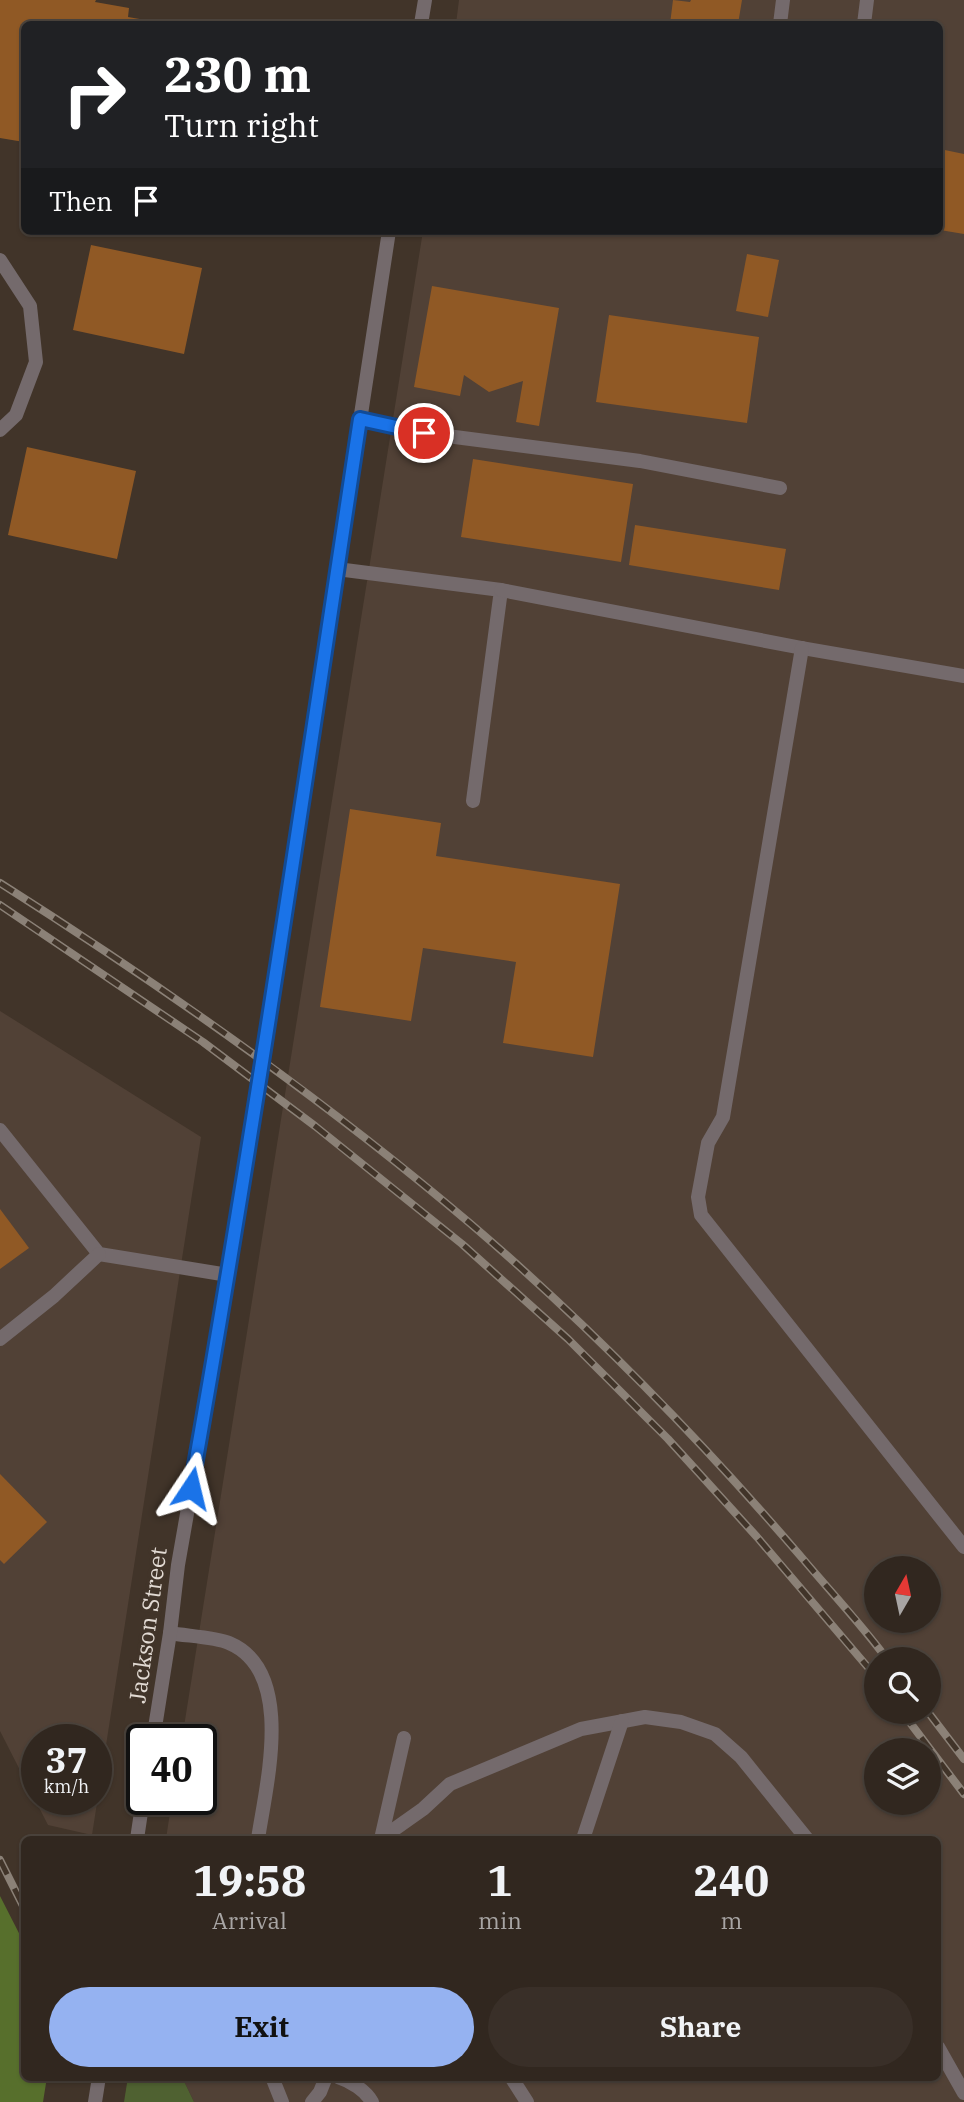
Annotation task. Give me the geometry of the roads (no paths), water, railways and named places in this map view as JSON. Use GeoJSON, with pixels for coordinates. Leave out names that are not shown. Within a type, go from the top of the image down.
{"type":"FeatureCollection","features":[{"type":"Feature","properties":{"kind":"street"},"geometry":{"type":"LineString","coordinates":[[422,21],[425,0]]}},
{"type":"Feature","properties":{"kind":"street"},"geometry":{"type":"LineString","coordinates":[[780,21],[783,0]]}},
{"type":"Feature","properties":{"kind":"street"},"geometry":{"type":"LineString","coordinates":[[864,21],[867,0]]}},
{"type":"Feature","properties":{"kind":"street","name":"Jackson Street"},"geometry":{"type":"LineString","coordinates":[[156,1724],[178,1565],[228,1275],[279,951],[388,235]]}},
{"type":"Feature","properties":{"kind":"street"},"geometry":{"type":"LineString","coordinates":[[0,260],[30,306],[36,362],[16,415],[0,430]]}},
{"type":"Feature","properties":{"kind":"street"},"geometry":{"type":"LineString","coordinates":[[360,419],[424,433],[640,461],[780,488]]}},
{"type":"Feature","properties":{"kind":"street"},"geometry":{"type":"LineString","coordinates":[[337,569],[501,590],[964,677]]}},
{"type":"Feature","properties":{"kind":"street"},"geometry":{"type":"LineString","coordinates":[[473,801],[501,590]]}},
{"type":"Feature","properties":{"kind":"street"},"geometry":{"type":"LineString","coordinates":[[802,648],[723,1117],[708,1143],[698,1197],[701,1215],[964,1547]]}},
{"type":"Feature","properties":{"kind":"street"},"geometry":{"type":"LineString","coordinates":[[0,1130],[99,1254],[228,1275]]}},
{"type":"Feature","properties":{"kind":"street"},"geometry":{"type":"LineString","coordinates":[[0,1339],[54,1296],[99,1254]]}},
{"type":"Feature","properties":{"kind":"street"},"geometry":{"type":"LineString","coordinates":[[170,1633],[229,1643],[247,1654],[258,1668],[266,1687],[272,1726],[258,1836]]}},
{"type":"Feature","properties":{"kind":"street"},"geometry":{"type":"LineString","coordinates":[[384,1836],[423,1809],[450,1784],[581,1730],[645,1717],[681,1721],[715,1734],[741,1758],[805,1836]]}},
{"type":"Feature","properties":{"kind":"street"},"geometry":{"type":"LineString","coordinates":[[584,1836],[622,1721]]}},
{"type":"Feature","properties":{"kind":"street"},"geometry":{"type":"LineString","coordinates":[[381,1836],[404,1738]]}},
{"type":"Feature","properties":{"kind":"street"},"geometry":{"type":"LineString","coordinates":[[138,1836],[141,1815]]}},
{"type":"Feature","properties":{"kind":"street"},"geometry":{"type":"LineString","coordinates":[[941,2052],[964,2093]]}},
{"type":"Feature","properties":{"kind":"street"},"geometry":{"type":"LineString","coordinates":[[95,2102],[98,2081]]}},
{"type":"Feature","properties":{"kind":"street"},"geometry":{"type":"LineString","coordinates":[[274,2081],[282,2102]]}},
{"type":"Feature","properties":{"kind":"street"},"geometry":{"type":"LineString","coordinates":[[312,2102],[324,2081]]}},
{"type":"Feature","properties":{"kind":"street"},"geometry":{"type":"LineString","coordinates":[[348,2081],[373,2102]]}},
{"type":"Feature","properties":{"kind":"street"},"geometry":{"type":"LineString","coordinates":[[514,2081],[527,2102]]}},
{"type":"Feature","properties":{"kind":"railway"},"geometry":{"type":"LineString","coordinates":[[0,883],[242,1046],[359,1133],[472,1225],[560,1303],[685,1428],[877,1647]]}},
{"type":"Feature","properties":{"kind":"railway"},"geometry":{"type":"LineString","coordinates":[[0,905],[203,1042],[315,1126],[462,1244],[568,1339],[668,1439],[757,1537],[864,1663]]}},
{"type":"Feature","properties":{"kind":"railway"},"geometry":{"type":"LineString","coordinates":[[911,1724],[964,1794]]}},
{"type":"Feature","properties":{"kind":"railway"},"geometry":{"type":"LineString","coordinates":[[937,1724],[964,1759]]}},
{"type":"Feature","properties":{"kind":"railway"},"geometry":{"type":"LineString","coordinates":[[0,1860],[21,1902]]}}]}
